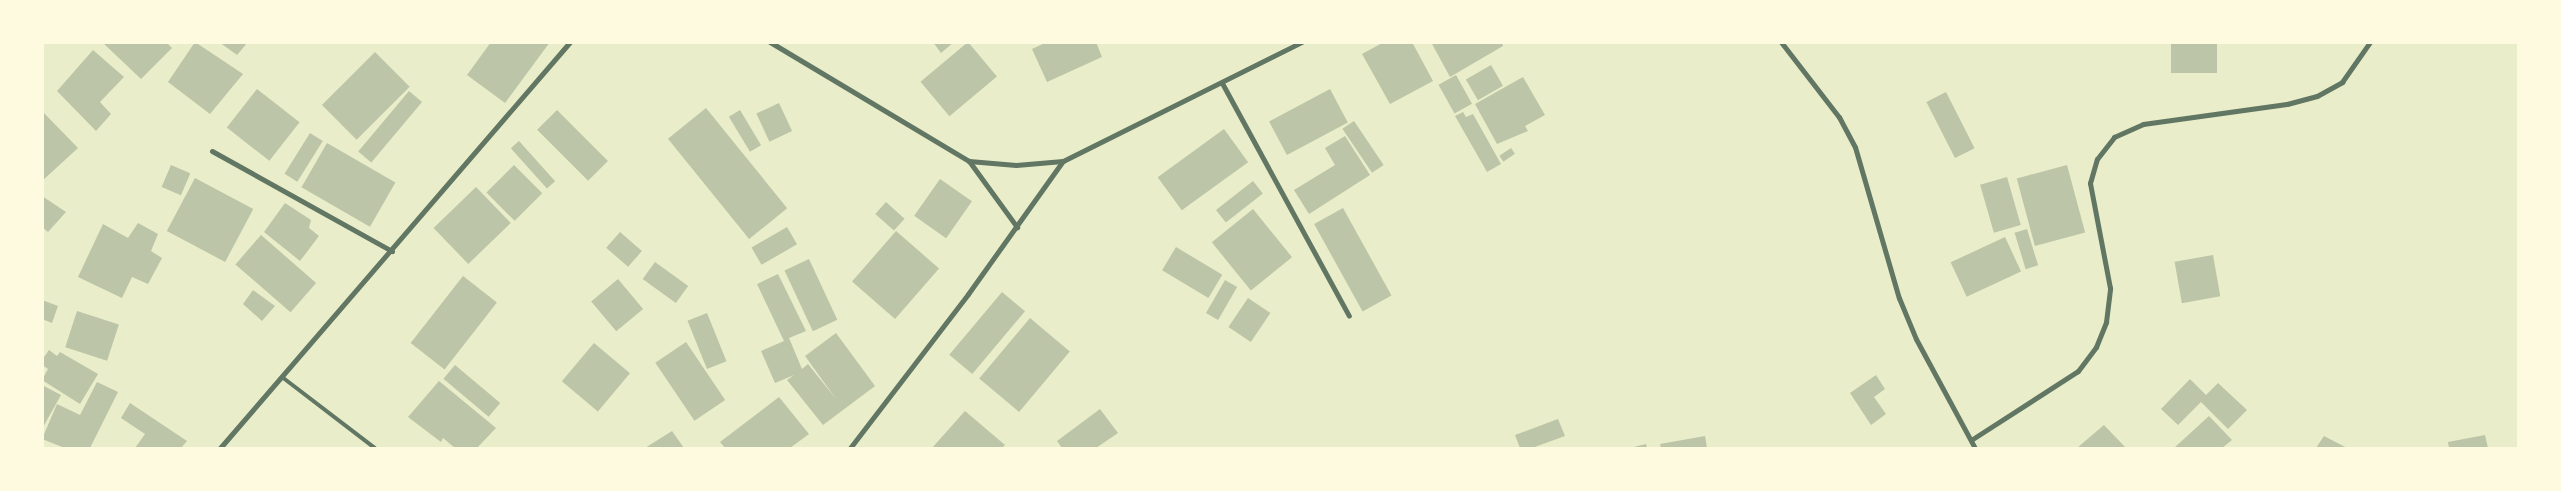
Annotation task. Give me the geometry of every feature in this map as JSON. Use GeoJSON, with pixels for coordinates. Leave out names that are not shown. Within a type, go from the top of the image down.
{"type":"FeatureCollection","features":[{"type":"Feature","properties":{"kind":"street"},"geometry":{"type":"LineString","coordinates":[[220,448],[392,251],[570,42]]}},
{"type":"Feature","properties":{"kind":"street"},"geometry":{"type":"LineString","coordinates":[[770,42],[969,161],[1017,227]]}},
{"type":"Feature","properties":{"kind":"street"},"geometry":{"type":"LineString","coordinates":[[969,161],[1016,165],[1063,161],[1302,42]]}},
{"type":"Feature","properties":{"kind":"street"},"geometry":{"type":"LineString","coordinates":[[1781,42],[1839,116],[1855,148],[1899,298],[1916,339],[1974,448]]}},
{"type":"Feature","properties":{"kind":"street"},"geometry":{"type":"LineString","coordinates":[[1971,440],[2078,371],[2096,346],[2106,322],[2110,288],[2090,183],[2097,159],[2114,137],[2143,124],[2287,104],[2317,96],[2342,82],[2370,42]]}},
{"type":"Feature","properties":{"kind":"street"},"geometry":{"type":"LineString","coordinates":[[1222,83],[1349,316]]}},
{"type":"Feature","properties":{"kind":"street"},"geometry":{"type":"LineString","coordinates":[[212,151],[392,251]]}},
{"type":"Feature","properties":{"kind":"street"},"geometry":{"type":"LineString","coordinates":[[850,448],[1017,227],[1063,161]]}},
{"type":"Feature","properties":{"kind":"lane"},"geometry":{"type":"LineString","coordinates":[[282,377],[375,448]]}},
{"type":"Feature","properties":{"kind":"building"},"geometry":{"type":"Polygon","coordinates":[[[102,42],[166,42],[172,48],[141,79],[102,42]]]}},
{"type":"Feature","properties":{"kind":"building"},"geometry":{"type":"Polygon","coordinates":[[[195,42],[243,74],[210,114],[168,82],[195,42]]]}},
{"type":"Feature","properties":{"kind":"building"},"geometry":{"type":"Polygon","coordinates":[[[219,42],[248,42],[237,55],[219,42]]]}},
{"type":"Feature","properties":{"kind":"building"},"geometry":{"type":"Polygon","coordinates":[[[491,42],[550,42],[505,103],[467,75],[491,42]]]}},
{"type":"Feature","properties":{"kind":"building"},"geometry":{"type":"Polygon","coordinates":[[[933,42],[954,42],[941,53],[933,42]]]}},
{"type":"Feature","properties":{"kind":"building"},"geometry":{"type":"Polygon","coordinates":[[[968,42],[997,76],[949,116],[921,82],[968,42]]]}},
{"type":"Feature","properties":{"kind":"building"},"geometry":{"type":"Polygon","coordinates":[[[1047,42],[1096,42],[1102,57],[1047,82],[1032,49],[1047,42]]]}},
{"type":"Feature","properties":{"kind":"building"},"geometry":{"type":"Polygon","coordinates":[[[1384,42],[1412,42],[1433,81],[1390,104],[1362,54],[1384,42]]]}},
{"type":"Feature","properties":{"kind":"building"},"geometry":{"type":"Polygon","coordinates":[[[1431,42],[1502,42],[1503,46],[1450,77],[1431,42]]]}},
{"type":"Feature","properties":{"kind":"building"},"geometry":{"type":"Polygon","coordinates":[[[2171,42],[2217,42],[2217,73],[2171,73],[2171,42]]]}},
{"type":"Feature","properties":{"kind":"building"},"geometry":{"type":"Polygon","coordinates":[[[93,50],[124,77],[100,102],[111,114],[96,131],[57,91],[93,50]]]}},
{"type":"Feature","properties":{"kind":"building"},"geometry":{"type":"Polygon","coordinates":[[[375,52],[410,87],[357,140],[322,105],[375,52]]]}},
{"type":"Feature","properties":{"kind":"building"},"geometry":{"type":"Polygon","coordinates":[[[1491,65],[1503,86],[1478,100],[1466,80],[1491,65]]]}},
{"type":"Feature","properties":{"kind":"building"},"geometry":{"type":"Polygon","coordinates":[[[1456,75],[1472,104],[1455,114],[1439,85],[1456,75]]]}},
{"type":"Feature","properties":{"kind":"building"},"geometry":{"type":"Polygon","coordinates":[[[1523,77],[1545,115],[1525,126],[1528,131],[1497,144],[1475,104],[1523,77]]]}},
{"type":"Feature","properties":{"kind":"building"},"geometry":{"type":"Polygon","coordinates":[[[257,89],[300,122],[269,161],[227,128],[257,89]]]}},
{"type":"Feature","properties":{"kind":"building"},"geometry":{"type":"Polygon","coordinates":[[[1330,89],[1348,123],[1287,155],[1269,121],[1330,89]]]}},
{"type":"Feature","properties":{"kind":"building"},"geometry":{"type":"Polygon","coordinates":[[[409,91],[422,102],[371,162],[358,152],[409,91]]]}},
{"type":"Feature","properties":{"kind":"building"},"geometry":{"type":"Polygon","coordinates":[[[1946,92],[1975,148],[1955,158],[1926,102],[1946,92]]]}},
{"type":"Feature","properties":{"kind":"building"},"geometry":{"type":"Polygon","coordinates":[[[779,103],[792,131],[769,142],[756,114],[779,103]]]}},
{"type":"Feature","properties":{"kind":"building"},"geometry":{"type":"Polygon","coordinates":[[[706,108],[787,208],[749,239],[668,139],[706,108]]]}},
{"type":"Feature","properties":{"kind":"building"},"geometry":{"type":"Polygon","coordinates":[[[557,110],[608,161],[588,181],[537,130],[557,110]]]}},
{"type":"Feature","properties":{"kind":"building"},"geometry":{"type":"Polygon","coordinates":[[[740,110],[761,145],[750,152],[729,117],[740,110]]]}},
{"type":"Feature","properties":{"kind":"building"},"geometry":{"type":"Polygon","coordinates":[[[42,111],[78,148],[42,181],[42,111]]]}},
{"type":"Feature","properties":{"kind":"building"},"geometry":{"type":"Polygon","coordinates":[[[1463,112],[1466,117],[1473,114],[1501,164],[1487,172],[1455,116],[1463,112]]]}},
{"type":"Feature","properties":{"kind":"building"},"geometry":{"type":"Polygon","coordinates":[[[1354,121],[1384,165],[1372,173],[1342,129],[1354,121]]]}},
{"type":"Feature","properties":{"kind":"building"},"geometry":{"type":"Polygon","coordinates":[[[1224,129],[1248,162],[1182,210],[1158,177],[1224,129]]]}},
{"type":"Feature","properties":{"kind":"building"},"geometry":{"type":"Polygon","coordinates":[[[310,133],[323,141],[297,182],[285,174],[310,133]]]}},
{"type":"Feature","properties":{"kind":"building"},"geometry":{"type":"Polygon","coordinates":[[[1345,136],[1370,175],[1309,214],[1294,190],[1335,165],[1325,148],[1345,136]]]}},
{"type":"Feature","properties":{"kind":"building"},"geometry":{"type":"Polygon","coordinates":[[[519,141],[555,181],[547,188],[511,148],[519,141]]]}},
{"type":"Feature","properties":{"kind":"building"},"geometry":{"type":"Polygon","coordinates":[[[327,143],[395,182],[370,227],[302,187],[327,143]]]}},
{"type":"Feature","properties":{"kind":"building"},"geometry":{"type":"Polygon","coordinates":[[[1511,148],[1515,154],[1503,162],[1499,156],[1511,148]]]}},
{"type":"Feature","properties":{"kind":"building"},"geometry":{"type":"Polygon","coordinates":[[[171,165],[190,173],[181,195],[162,187],[171,165]]]}},
{"type":"Feature","properties":{"kind":"building"},"geometry":{"type":"Polygon","coordinates":[[[514,165],[542,193],[515,221],[486,193],[514,165]]]}},
{"type":"Feature","properties":{"kind":"building"},"geometry":{"type":"Polygon","coordinates":[[[2067,165],[2085,233],[2035,246],[2017,178],[2067,165]]]}},
{"type":"Feature","properties":{"kind":"building"},"geometry":{"type":"Polygon","coordinates":[[[2007,177],[2021,225],[1994,233],[1980,185],[2007,177]]]}},
{"type":"Feature","properties":{"kind":"building"},"geometry":{"type":"Polygon","coordinates":[[[195,178],[253,209],[225,262],[167,231],[195,178]]]}},
{"type":"Feature","properties":{"kind":"building"},"geometry":{"type":"Polygon","coordinates":[[[940,179],[972,201],[946,238],[914,216],[940,179]]]}},
{"type":"Feature","properties":{"kind":"building"},"geometry":{"type":"Polygon","coordinates":[[[1253,181],[1263,194],[1226,223],[1216,210],[1253,181]]]}},
{"type":"Feature","properties":{"kind":"building"},"geometry":{"type":"Polygon","coordinates":[[[476,187],[511,223],[468,264],[434,228],[476,187]]]}},
{"type":"Feature","properties":{"kind":"building"},"geometry":{"type":"Polygon","coordinates":[[[42,196],[66,212],[48,232],[42,227],[42,196]]]}},
{"type":"Feature","properties":{"kind":"building"},"geometry":{"type":"Polygon","coordinates":[[[886,202],[905,219],[894,231],[875,214],[886,202]]]}},
{"type":"Feature","properties":{"kind":"building"},"geometry":{"type":"Polygon","coordinates":[[[285,203],[311,220],[309,228],[319,236],[300,261],[264,232],[285,203]]]}},
{"type":"Feature","properties":{"kind":"building"},"geometry":{"type":"Polygon","coordinates":[[[1343,208],[1391,295],[1363,311],[1314,224],[1343,208]]]}},
{"type":"Feature","properties":{"kind":"building"},"geometry":{"type":"Polygon","coordinates":[[[1253,209],[1292,257],[1251,291],[1212,242],[1253,209]]]}},
{"type":"Feature","properties":{"kind":"building"},"geometry":{"type":"Polygon","coordinates":[[[138,223],[158,234],[151,251],[162,258],[148,284],[132,277],[122,298],[78,277],[103,224],[128,238],[138,223]]]}},
{"type":"Feature","properties":{"kind":"building"},"geometry":{"type":"Polygon","coordinates":[[[787,227],[797,244],[761,265],[751,248],[787,227]]]}},
{"type":"Feature","properties":{"kind":"building"},"geometry":{"type":"Polygon","coordinates":[[[2027,229],[2038,265],[2026,269],[2015,233],[2027,229]]]}},
{"type":"Feature","properties":{"kind":"building"},"geometry":{"type":"Polygon","coordinates":[[[896,231],[939,268],[895,319],[852,282],[896,231]]]}},
{"type":"Feature","properties":{"kind":"building"},"geometry":{"type":"Polygon","coordinates":[[[620,232],[642,251],[628,267],[606,248],[620,232]]]}},
{"type":"Feature","properties":{"kind":"building"},"geometry":{"type":"Polygon","coordinates":[[[261,235],[316,283],[291,312],[235,264],[261,235]]]}},
{"type":"Feature","properties":{"kind":"building"},"geometry":{"type":"Polygon","coordinates":[[[2005,237],[2021,271],[1967,297],[1951,262],[2005,237]]]}},
{"type":"Feature","properties":{"kind":"building"},"geometry":{"type":"Polygon","coordinates":[[[1176,247],[1222,275],[1208,298],[1162,270],[1176,247]]]}},
{"type":"Feature","properties":{"kind":"building"},"geometry":{"type":"Polygon","coordinates":[[[2213,255],[2220,296],[2182,303],[2175,262],[2213,255]]]}},
{"type":"Feature","properties":{"kind":"building"},"geometry":{"type":"Polygon","coordinates":[[[809,259],[837,320],[813,331],[785,270],[809,259]]]}},
{"type":"Feature","properties":{"kind":"building"},"geometry":{"type":"Polygon","coordinates":[[[655,262],[688,286],[676,303],[643,279],[655,262]]]}},
{"type":"Feature","properties":{"kind":"building"},"geometry":{"type":"Polygon","coordinates":[[[778,274],[806,331],[789,338],[802,369],[808,364],[836,399],[805,356],[836,333],[875,386],[823,425],[787,380],[794,375],[775,383],[761,351],[784,341],[757,284],[778,274]]]}},
{"type":"Feature","properties":{"kind":"building"},"geometry":{"type":"Polygon","coordinates":[[[463,276],[497,302],[445,369],[411,343],[463,276]]]}},
{"type":"Feature","properties":{"kind":"building"},"geometry":{"type":"Polygon","coordinates":[[[618,279],[643,309],[616,331],[591,301],[618,279]]]}},
{"type":"Feature","properties":{"kind":"building"},"geometry":{"type":"Polygon","coordinates":[[[1225,280],[1237,287],[1218,320],[1206,313],[1225,280]]]}},
{"type":"Feature","properties":{"kind":"building"},"geometry":{"type":"Polygon","coordinates":[[[253,290],[275,306],[262,321],[243,304],[253,290]]]}},
{"type":"Feature","properties":{"kind":"building"},"geometry":{"type":"Polygon","coordinates":[[[1002,292],[1025,311],[972,374],[949,355],[1002,292]]]}},
{"type":"Feature","properties":{"kind":"building"},"geometry":{"type":"Polygon","coordinates":[[[1248,298],[1270,313],[1251,342],[1228,327],[1248,298]]]}},
{"type":"Feature","properties":{"kind":"building"},"geometry":{"type":"Polygon","coordinates":[[[42,300],[58,306],[52,323],[42,319],[42,300]]]}},
{"type":"Feature","properties":{"kind":"building"},"geometry":{"type":"Polygon","coordinates":[[[77,311],[119,325],[107,361],[65,347],[77,311]]]}},
{"type":"Feature","properties":{"kind":"building"},"geometry":{"type":"Polygon","coordinates":[[[707,313],[726,361],[707,369],[688,321],[707,313]]]}},
{"type":"Feature","properties":{"kind":"building"},"geometry":{"type":"Polygon","coordinates":[[[1030,318],[1070,351],[1019,412],[979,379],[1030,318]]]}},
{"type":"Feature","properties":{"kind":"building"},"geometry":{"type":"Polygon","coordinates":[[[686,342],[725,400],[694,421],[655,363],[686,342]]]}},
{"type":"Feature","properties":{"kind":"building"},"geometry":{"type":"Polygon","coordinates":[[[594,343],[630,373],[598,412],[562,381],[594,343]]]}},
{"type":"Feature","properties":{"kind":"building"},"geometry":{"type":"Polygon","coordinates":[[[49,350],[57,356],[60,352],[98,374],[80,404],[42,380],[48,369],[42,365],[42,360],[49,350]]]}},
{"type":"Feature","properties":{"kind":"building"},"geometry":{"type":"Polygon","coordinates":[[[455,365],[500,403],[489,417],[443,379],[455,365]]]}},
{"type":"Feature","properties":{"kind":"building"},"geometry":{"type":"Polygon","coordinates":[[[1876,375],[1885,389],[1874,397],[1886,414],[1871,425],[1850,393],[1876,375]]]}},
{"type":"Feature","properties":{"kind":"building"},"geometry":{"type":"Polygon","coordinates":[[[2190,379],[2206,395],[2218,383],[2247,410],[2228,429],[2201,402],[2178,425],[2161,409],[2190,379]]]}},
{"type":"Feature","properties":{"kind":"building"},"geometry":{"type":"Polygon","coordinates":[[[439,381],[496,428],[477,448],[455,448],[443,438],[441,442],[408,417],[439,381]]]}},
{"type":"Feature","properties":{"kind":"building"},"geometry":{"type":"Polygon","coordinates":[[[97,382],[118,392],[90,448],[65,448],[42,439],[57,404],[80,415],[97,382]]]}},
{"type":"Feature","properties":{"kind":"building"},"geometry":{"type":"Polygon","coordinates":[[[42,385],[61,395],[42,429],[42,385]]]}},
{"type":"Feature","properties":{"kind":"building"},"geometry":{"type":"Polygon","coordinates":[[[779,397],[809,434],[790,448],[725,448],[720,442],[779,397]]]}},
{"type":"Feature","properties":{"kind":"building"},"geometry":{"type":"Polygon","coordinates":[[[130,403],[187,441],[181,448],[135,448],[145,434],[121,418],[130,403]]]}},
{"type":"Feature","properties":{"kind":"building"},"geometry":{"type":"Polygon","coordinates":[[[1100,409],[1118,433],[1096,448],[1062,448],[1057,441],[1100,409]]]}},
{"type":"Feature","properties":{"kind":"building"},"geometry":{"type":"Polygon","coordinates":[[[965,411],[1005,445],[1002,448],[932,448],[965,411]]]}},
{"type":"Feature","properties":{"kind":"building"},"geometry":{"type":"Polygon","coordinates":[[[2209,416],[2232,440],[2222,448],[2174,448],[2209,416]]]}},
{"type":"Feature","properties":{"kind":"building"},"geometry":{"type":"Polygon","coordinates":[[[1558,419],[1565,436],[1532,448],[1520,448],[1515,435],[1558,419]]]}},
{"type":"Feature","properties":{"kind":"building"},"geometry":{"type":"Polygon","coordinates":[[[2104,425],[2126,448],[2077,448],[2104,425]]]}},
{"type":"Feature","properties":{"kind":"building"},"geometry":{"type":"Polygon","coordinates":[[[672,431],[684,448],[645,448],[672,431]]]}},
{"type":"Feature","properties":{"kind":"building"},"geometry":{"type":"Polygon","coordinates":[[[2485,435],[2488,448],[2449,448],[2448,442],[2485,435]]]}},
{"type":"Feature","properties":{"kind":"building"},"geometry":{"type":"Polygon","coordinates":[[[1705,436],[1707,448],[1661,448],[1660,444],[1705,436]]]}},
{"type":"Feature","properties":{"kind":"building"},"geometry":{"type":"Polygon","coordinates":[[[2324,436],[2347,448],[2316,448],[2324,436]]]}},
{"type":"Feature","properties":{"kind":"building"},"geometry":{"type":"Polygon","coordinates":[[[1646,444],[1647,448],[1634,448],[1634,447],[1646,444]]]}}]}
